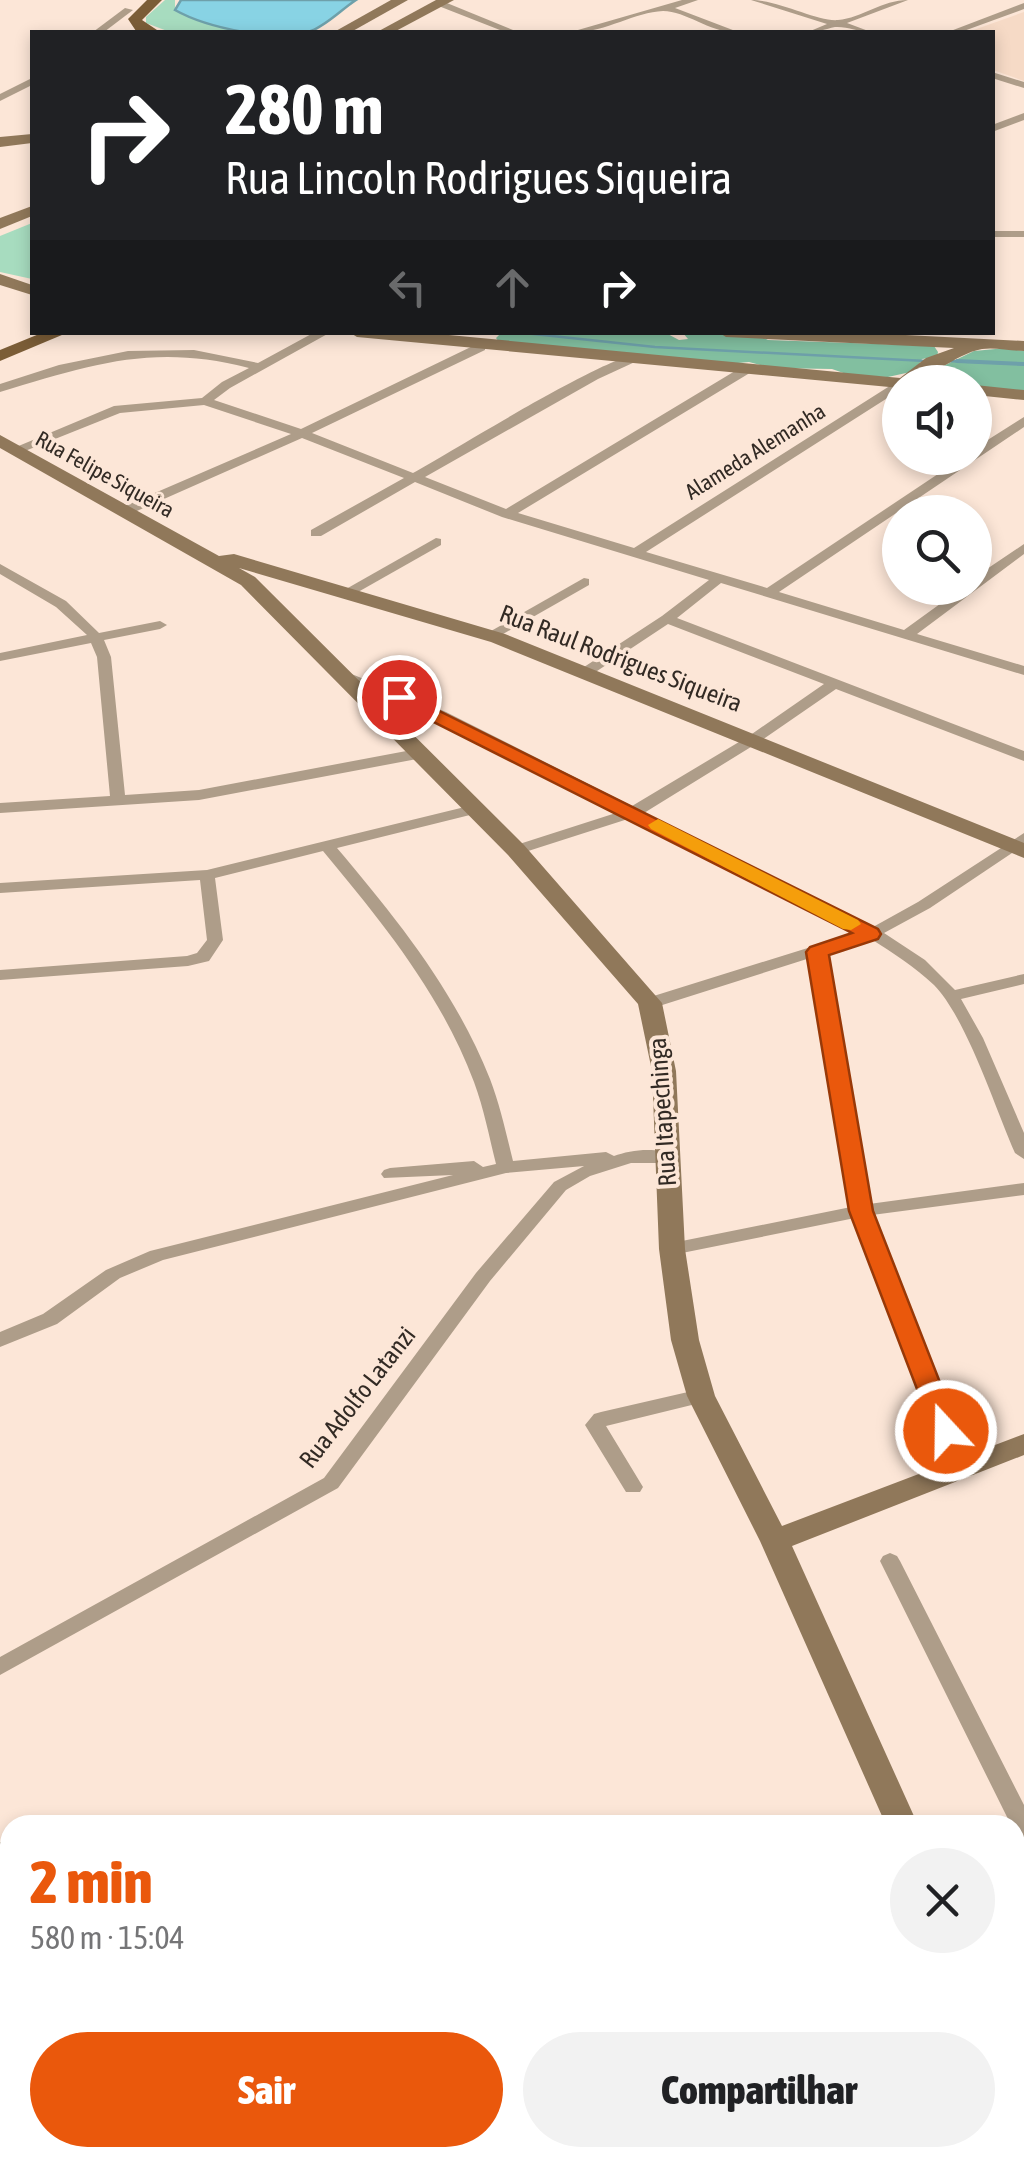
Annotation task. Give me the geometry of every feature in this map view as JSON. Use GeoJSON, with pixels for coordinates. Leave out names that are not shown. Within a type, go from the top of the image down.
{"type":"FeatureCollection","features":[{"type":"Feature","properties":{"kind":"main road"},"geometry":{"type":"LineString","coordinates":[[136,30],[124,21],[128,10],[143,0]]}},
{"type":"Feature","properties":{"kind":"main road"},"geometry":{"type":"LineString","coordinates":[[148,30],[135,19],[155,0]]}},
{"type":"Feature","properties":{"kind":"main road"},"geometry":{"type":"LineString","coordinates":[[0,348],[32,335]]}},
{"type":"Feature","properties":{"kind":"main road"},"geometry":{"type":"LineString","coordinates":[[0,356],[54,335]]}},
{"type":"Feature","properties":{"kind":"street"},"geometry":{"type":"LineString","coordinates":[[344,30],[402,0]]}},
{"type":"Feature","properties":{"kind":"street"},"geometry":{"type":"LineString","coordinates":[[644,0],[726,30]]}},
{"type":"Feature","properties":{"kind":"street"},"geometry":{"type":"LineString","coordinates":[[584,30],[693,0]]}},
{"type":"Feature","properties":{"kind":"street"},"geometry":{"type":"LineString","coordinates":[[819,30],[903,0]]}},
{"type":"Feature","properties":{"kind":"street"},"geometry":{"type":"LineString","coordinates":[[766,1],[860,30]]}},
{"type":"Feature","properties":{"kind":"street"},"geometry":{"type":"LineString","coordinates":[[388,30],[443,2],[508,30]]}},
{"type":"Feature","properties":{"kind":"street"},"geometry":{"type":"LineString","coordinates":[[958,30],[1024,6]]}},
{"type":"Feature","properties":{"kind":"street"},"geometry":{"type":"LineString","coordinates":[[101,30],[128,10]]}},
{"type":"Feature","properties":{"kind":"street"},"geometry":{"type":"LineString","coordinates":[[592,28],[598,30]]}},
{"type":"Feature","properties":{"kind":"street"},"geometry":{"type":"LineString","coordinates":[[995,76],[1024,85]]}},
{"type":"Feature","properties":{"kind":"street"},"geometry":{"type":"LineString","coordinates":[[0,98],[30,82]]}},
{"type":"Feature","properties":{"kind":"street"},"geometry":{"type":"LineString","coordinates":[[995,129],[1024,116]]}},
{"type":"Feature","properties":{"kind":"street"},"geometry":{"type":"LineString","coordinates":[[995,130],[1024,132]]}},
{"type":"Feature","properties":{"kind":"street"},"geometry":{"type":"LineString","coordinates":[[0,142],[30,139]]}},
{"type":"Feature","properties":{"kind":"street"},"geometry":{"type":"LineString","coordinates":[[0,224],[30,211]]}},
{"type":"Feature","properties":{"kind":"street"},"geometry":{"type":"LineString","coordinates":[[995,234],[1024,234]]}},
{"type":"Feature","properties":{"kind":"street"},"geometry":{"type":"LineString","coordinates":[[0,279],[30,289]]}},
{"type":"Feature","properties":{"kind":"street"},"geometry":{"type":"LineString","coordinates":[[0,287],[30,297]]}},
{"type":"Feature","properties":{"kind":"street"},"geometry":{"type":"LineString","coordinates":[[205,401],[320,335]]}},
{"type":"Feature","properties":{"kind":"street"},"geometry":{"type":"LineString","coordinates":[[374,335],[446,347],[519,348],[882,381]]}},
{"type":"Feature","properties":{"kind":"street"},"geometry":{"type":"LineString","coordinates":[[126,510],[301,433],[446,347],[490,335]]}},
{"type":"Feature","properties":{"kind":"street"},"geometry":{"type":"LineString","coordinates":[[502,335],[506,342],[519,348]]}},
{"type":"Feature","properties":{"kind":"street"},"geometry":{"type":"LineString","coordinates":[[812,335],[914,342],[955,352],[1024,346]]}},
{"type":"Feature","properties":{"kind":"street"},"geometry":{"type":"LineString","coordinates":[[0,388],[62,366],[156,352],[236,359],[260,368]]}},
{"type":"Feature","properties":{"kind":"street","name":"Alameda Alemanha"},"geometry":{"type":"LineString","coordinates":[[931,365],[955,352]]}},
{"type":"Feature","properties":{"kind":"street"},"geometry":{"type":"LineString","coordinates":[[594,354],[600,361],[594,376]]}},
{"type":"Feature","properties":{"kind":"street"},"geometry":{"type":"LineString","coordinates":[[316,533],[594,376],[634,358]]}},
{"type":"Feature","properties":{"kind":"street"},"geometry":{"type":"LineString","coordinates":[[508,514],[749,368]]}},
{"type":"Feature","properties":{"kind":"street"},"geometry":{"type":"LineString","coordinates":[[992,392],[1024,395]]}},
{"type":"Feature","properties":{"kind":"street","name":"Alameda Alemanha"},"geometry":{"type":"LineString","coordinates":[[634,554],[882,393]]}},
{"type":"Feature","properties":{"kind":"street"},"geometry":{"type":"LineString","coordinates":[[8,445],[118,409],[205,401],[301,433],[508,514],[1024,671]]}},
{"type":"Feature","properties":{"kind":"street"},"geometry":{"type":"LineString","coordinates":[[992,442],[1024,420]]}},
{"type":"Feature","properties":{"kind":"street","name":"Rua Felipe Siqueira"},"geometry":{"type":"LineString","coordinates":[[8,445],[188,546]]}},
{"type":"Feature","properties":{"kind":"street"},"geometry":{"type":"LineString","coordinates":[[769,594],[944,475]]}},
{"type":"Feature","properties":{"kind":"street"},"geometry":{"type":"LineString","coordinates":[[346,592],[436,542]]}},
{"type":"Feature","properties":{"kind":"street","name":"Rua Raul Rodrigues Siqueira"},"geometry":{"type":"LineString","coordinates":[[188,546],[491,635],[1020,845]]}},
{"type":"Feature","properties":{"kind":"street","name":"Rua Itapechinga"},"geometry":{"type":"LineString","coordinates":[[188,546],[248,581],[516,850],[650,1002],[664,1071],[672,1249],[685,1340],[701,1396],[775,1541],[898,1815]]}},
{"type":"Feature","properties":{"kind":"street"},"geometry":{"type":"LineString","coordinates":[[992,572],[1024,548]]}},
{"type":"Feature","properties":{"kind":"street"},"geometry":{"type":"LineString","coordinates":[[0,568],[60,606],[97,638],[104,656],[118,801]]}},
{"type":"Feature","properties":{"kind":"street"},"geometry":{"type":"LineString","coordinates":[[248,581],[276,574]]}},
{"type":"Feature","properties":{"kind":"street"},"geometry":{"type":"LineString","coordinates":[[586,672],[667,619],[718,578]]}},
{"type":"Feature","properties":{"kind":"street"},"geometry":{"type":"LineString","coordinates":[[491,635],[584,582]]}},
{"type":"Feature","properties":{"kind":"street"},"geometry":{"type":"LineString","coordinates":[[906,635],[947,605]]}},
{"type":"Feature","properties":{"kind":"street"},"geometry":{"type":"LineString","coordinates":[[667,619],[1024,756]]}},
{"type":"Feature","properties":{"kind":"street"},"geometry":{"type":"LineString","coordinates":[[0,658],[160,625]]}},
{"type":"Feature","properties":{"kind":"street"},"geometry":{"type":"LineString","coordinates":[[339,674],[419,706],[634,812],[871,934],[911,959],[952,996],[1024,1153]]}},
{"type":"Feature","properties":{"kind":"street"},"geometry":{"type":"LineString","coordinates":[[516,850],[634,812],[754,739],[834,684]]}},
{"type":"Feature","properties":{"kind":"street"},"geometry":{"type":"LineString","coordinates":[[0,808],[199,795],[417,754]]}},
{"type":"Feature","properties":{"kind":"street"},"geometry":{"type":"LineString","coordinates":[[0,888],[207,875],[473,810]]}},
{"type":"Feature","properties":{"kind":"street"},"geometry":{"type":"LineString","coordinates":[[650,1002],[871,934],[1020,845]]}},
{"type":"Feature","properties":{"kind":"street"},"geometry":{"type":"LineString","coordinates":[[328,848],[398,931],[445,1001],[482,1079],[506,1167]]}},
{"type":"Feature","properties":{"kind":"street"},"geometry":{"type":"LineString","coordinates":[[0,975],[188,962],[202,957],[216,940],[207,875]]}},
{"type":"Feature","properties":{"kind":"street"},"geometry":{"type":"LineString","coordinates":[[817,952],[861,1211],[960,1467]]}},
{"type":"Feature","properties":{"kind":"street"},"geometry":{"type":"LineString","coordinates":[[952,996],[1024,979]]}},
{"type":"Feature","properties":{"kind":"street","name":"Rua Adolfo Latanzi"},"geometry":{"type":"LineString","coordinates":[[0,1668],[331,1483],[538,1208],[560,1186],[584,1172],[630,1157],[665,1156]]}},
{"type":"Feature","properties":{"kind":"street"},"geometry":{"type":"LineString","coordinates":[[390,1174],[630,1157]]}},
{"type":"Feature","properties":{"kind":"street"},"geometry":{"type":"LineString","coordinates":[[0,1340],[50,1320],[113,1274],[157,1255],[506,1167]]}},
{"type":"Feature","properties":{"kind":"street"},"geometry":{"type":"LineString","coordinates":[[672,1249],[861,1211],[1024,1189]]}},
{"type":"Feature","properties":{"kind":"street"},"geometry":{"type":"LineString","coordinates":[[633,1487],[595,1425],[606,1418],[701,1396]]}},
{"type":"Feature","properties":{"kind":"street"},"geometry":{"type":"LineString","coordinates":[[775,1541],[1024,1444]]}},
{"type":"Feature","properties":{"kind":"street"},"geometry":{"type":"LineString","coordinates":[[890,1561],[1017,1815]]}},
{"type":"Feature","properties":{"kind":"shaded area"},"geometry":{"type":"Polygon","coordinates":[[[1024,12],[1024,81],[995,71],[995,30],[974,30],[1024,12]]]}},
{"type":"Feature","properties":{"kind":"green space"},"geometry":{"type":"Polygon","coordinates":[[[165,0],[175,0],[175,10],[233,30],[165,30],[146,23],[146,17],[165,0]]]}},
{"type":"Feature","properties":{"kind":"green space"},"geometry":{"type":"Polygon","coordinates":[[[30,224],[30,279],[0,272],[0,236],[30,224]]]}},
{"type":"Feature","properties":{"kind":"green space"},"geometry":{"type":"Polygon","coordinates":[[[499,335],[670,335],[679,340],[688,339],[685,335],[758,335],[768,340],[934,346],[938,352],[937,357],[922,359],[918,365],[882,365],[882,377],[852,376],[832,369],[771,368],[749,362],[727,364],[499,342],[499,335]]]}},
{"type":"Feature","properties":{"kind":"green space"},"geometry":{"type":"Polygon","coordinates":[[[974,351],[1024,351],[1024,392],[992,389],[992,365],[945,365],[974,351]]]}},
{"type":"Feature","properties":{"kind":"water"},"geometry":{"type":"Polygon","coordinates":[[[181,0],[356,0],[313,30],[234,30],[175,10],[181,0]]]}},
{"type":"Feature","properties":{"kind":"waterway"},"geometry":{"type":"LineString","coordinates":[[543,335],[655,347],[926,361]]}},
{"type":"Feature","properties":{"kind":"waterway"},"geometry":{"type":"LineString","coordinates":[[947,361],[1022,364]]}},
{"type":"Feature","properties":{"kind":"waterway"},"geometry":{"type":"LineString","coordinates":[[957,361],[1024,364]]}},
{"type":"Feature","properties":{"kind":"slow traffic"},"geometry":{"type":"LineString","coordinates":[[658,825],[851,924]]}},
{"type":"Feature","properties":{"kind":"route"},"geometry":{"type":"LineString","coordinates":[[399,697],[871,934],[817,952],[831,1016],[861,1211],[946,1431]]}}]}
